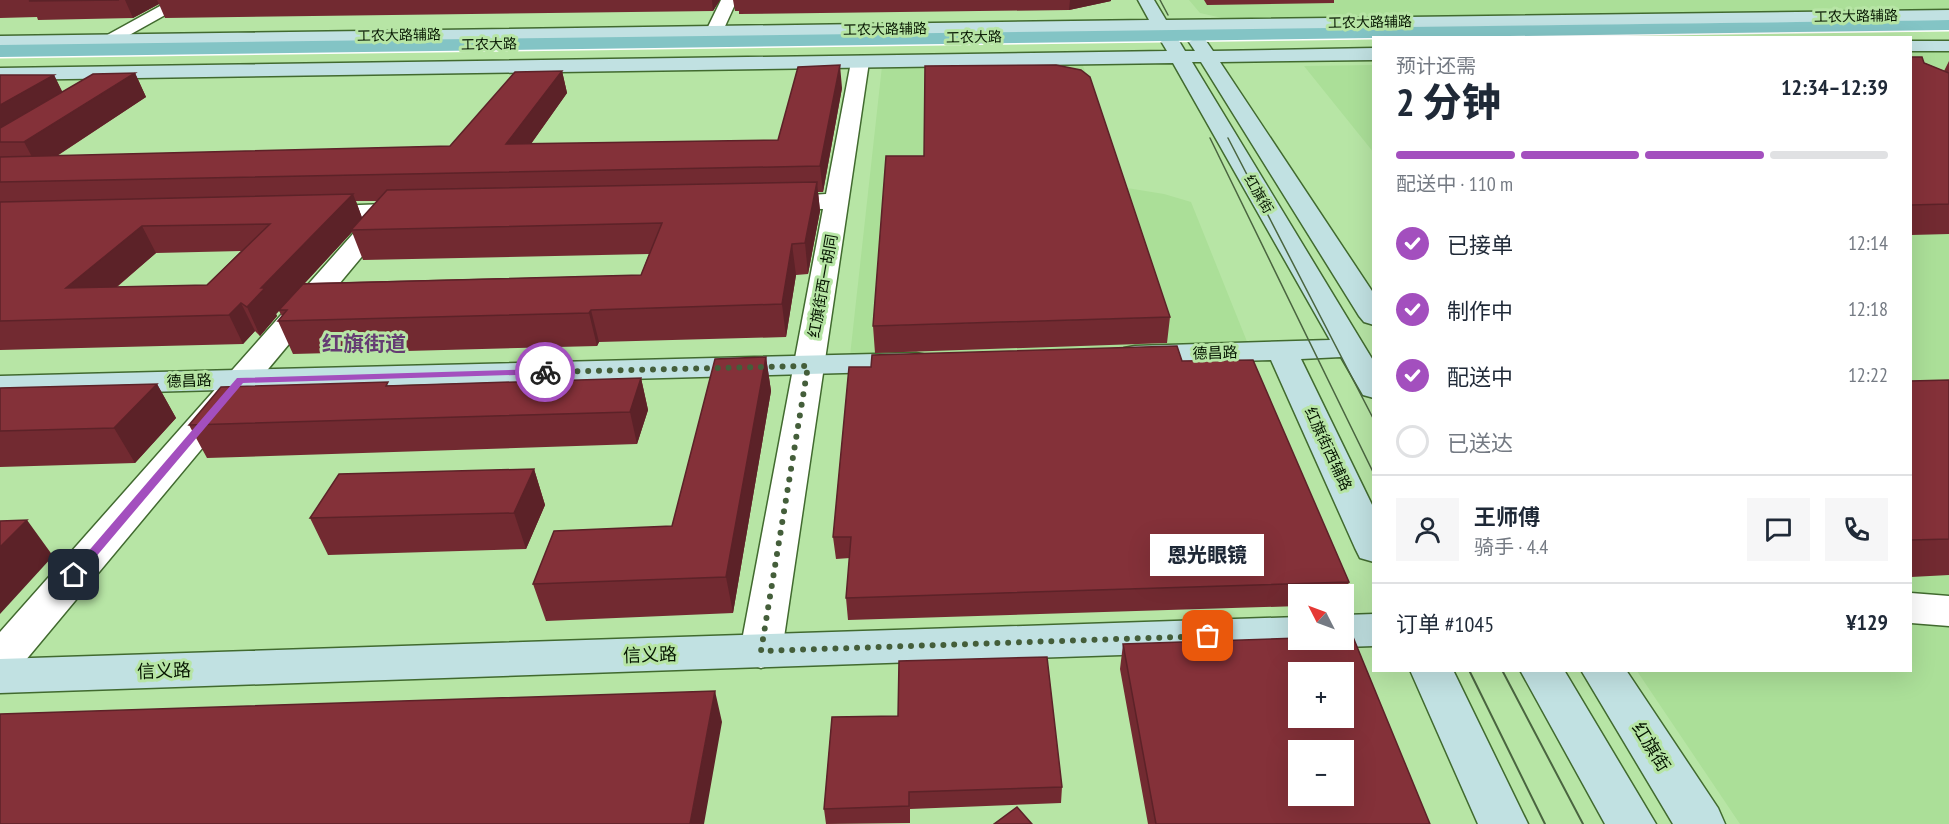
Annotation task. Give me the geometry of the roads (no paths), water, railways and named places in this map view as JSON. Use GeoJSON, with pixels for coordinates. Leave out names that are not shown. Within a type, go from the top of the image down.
{"type":"FeatureCollection","features":[{"type":"Feature","properties":{"kind":"main road"},"geometry":{"type":"LineString","coordinates":[[1756,17],[1818,33]]}},
{"type":"Feature","properties":{"kind":"main road","name":"工农大路"},"geometry":{"type":"LineString","coordinates":[[1730,36],[1818,33],[1949,24]]}},
{"type":"Feature","properties":{"kind":"main road","name":"工农大路"},"geometry":{"type":"LineString","coordinates":[[1545,36],[1949,34]]}},
{"type":"Feature","properties":{"kind":"main road","name":"工农大路"},"geometry":{"type":"LineString","coordinates":[[0,51],[1372,38]]}},
{"type":"Feature","properties":{"kind":"main road","name":"工农大路"},"geometry":{"type":"LineString","coordinates":[[0,63],[1182,40],[1372,42]]}},
{"type":"Feature","properties":{"kind":"street"},"geometry":{"type":"LineString","coordinates":[[109,39],[184,0]]}},
{"type":"Feature","properties":{"kind":"street"},"geometry":{"type":"LineString","coordinates":[[715,31],[729,0]]}},
{"type":"Feature","properties":{"kind":"street","name":"红旗街"},"geometry":{"type":"LineString","coordinates":[[1146,0],[1182,40],[1372,313]]}},
{"type":"Feature","properties":{"kind":"street","name":"红旗街"},"geometry":{"type":"LineString","coordinates":[[1176,8],[1182,40],[1202,98],[1372,385]]}},
{"type":"Feature","properties":{"kind":"street","name":"工农大路辅路"},"geometry":{"type":"LineString","coordinates":[[0,74],[1082,59],[1182,40],[1756,17],[1949,15]]}},
{"type":"Feature","properties":{"kind":"street","name":"工农大路辅路"},"geometry":{"type":"LineString","coordinates":[[0,41],[715,31],[1182,40],[1372,54]]}},
{"type":"Feature","properties":{"kind":"street"},"geometry":{"type":"LineString","coordinates":[[1912,46],[1949,46]]}},
{"type":"Feature","properties":{"kind":"street"},"geometry":{"type":"LineString","coordinates":[[1082,59],[1165,80],[1202,98]]}},
{"type":"Feature","properties":{"kind":"street","name":"红旗街西一胡同"},"geometry":{"type":"LineString","coordinates":[[761,651],[860,62]]}},
{"type":"Feature","properties":{"kind":"street"},"geometry":{"type":"LineString","coordinates":[[98,91],[128,73]]}},
{"type":"Feature","properties":{"kind":"street"},"geometry":{"type":"LineString","coordinates":[[755,203],[838,201]]}},
{"type":"Feature","properties":{"kind":"street"},"geometry":{"type":"LineString","coordinates":[[294,213],[435,210]]}},
{"type":"Feature","properties":{"kind":"street"},"geometry":{"type":"LineString","coordinates":[[0,661],[388,211]]}},
{"type":"Feature","properties":{"kind":"street","name":"德昌路"},"geometry":{"type":"LineString","coordinates":[[1105,356],[1350,348]]}},
{"type":"Feature","properties":{"kind":"street","name":"红旗街西辅路"},"geometry":{"type":"LineString","coordinates":[[1282,351],[1372,544]]}},
{"type":"Feature","properties":{"kind":"street","name":"德昌路"},"geometry":{"type":"LineString","coordinates":[[0,386],[939,362]]}},
{"type":"Feature","properties":{"kind":"street"},"geometry":{"type":"LineString","coordinates":[[1912,608],[1949,611]]}},
{"type":"Feature","properties":{"kind":"street"},"geometry":{"type":"LineString","coordinates":[[1354,631],[1372,630]]}},
{"type":"Feature","properties":{"kind":"street","name":"信义路"},"geometry":{"type":"LineString","coordinates":[[0,676],[1288,633]]}},
{"type":"Feature","properties":{"kind":"street"},"geometry":{"type":"LineString","coordinates":[[1432,672],[1503,824]]}},
{"type":"Feature","properties":{"kind":"street"},"geometry":{"type":"LineString","coordinates":[[1542,672],[1631,824]]}},
{"type":"Feature","properties":{"kind":"street","name":"红旗街"},"geometry":{"type":"LineString","coordinates":[[1603,672],[1700,824]]}},
{"type":"Feature","properties":{"kind":"tram line"},"geometry":{"type":"LineString","coordinates":[[1160,0],[1168,15]]}},
{"type":"Feature","properties":{"kind":"tram line"},"geometry":{"type":"LineString","coordinates":[[1210,138],[1372,470]]}},
{"type":"Feature","properties":{"kind":"tram line"},"geometry":{"type":"LineString","coordinates":[[1228,138],[1372,416]]}},
{"type":"Feature","properties":{"kind":"tram line"},"geometry":{"type":"LineString","coordinates":[[1470,672],[1545,824]]}},
{"type":"Feature","properties":{"kind":"tram line"},"geometry":{"type":"LineString","coordinates":[[1503,672],[1583,824]]}},
{"type":"Feature","properties":{"kind":"place","name":"恩光眼镜"},"geometry":{"type":"Point","coordinates":[1208,636]}},
{"type":"Feature","properties":{"kind":"district","name":"红旗街道"},"geometry":{"type":"Point","coordinates":[364,344]}}]}
